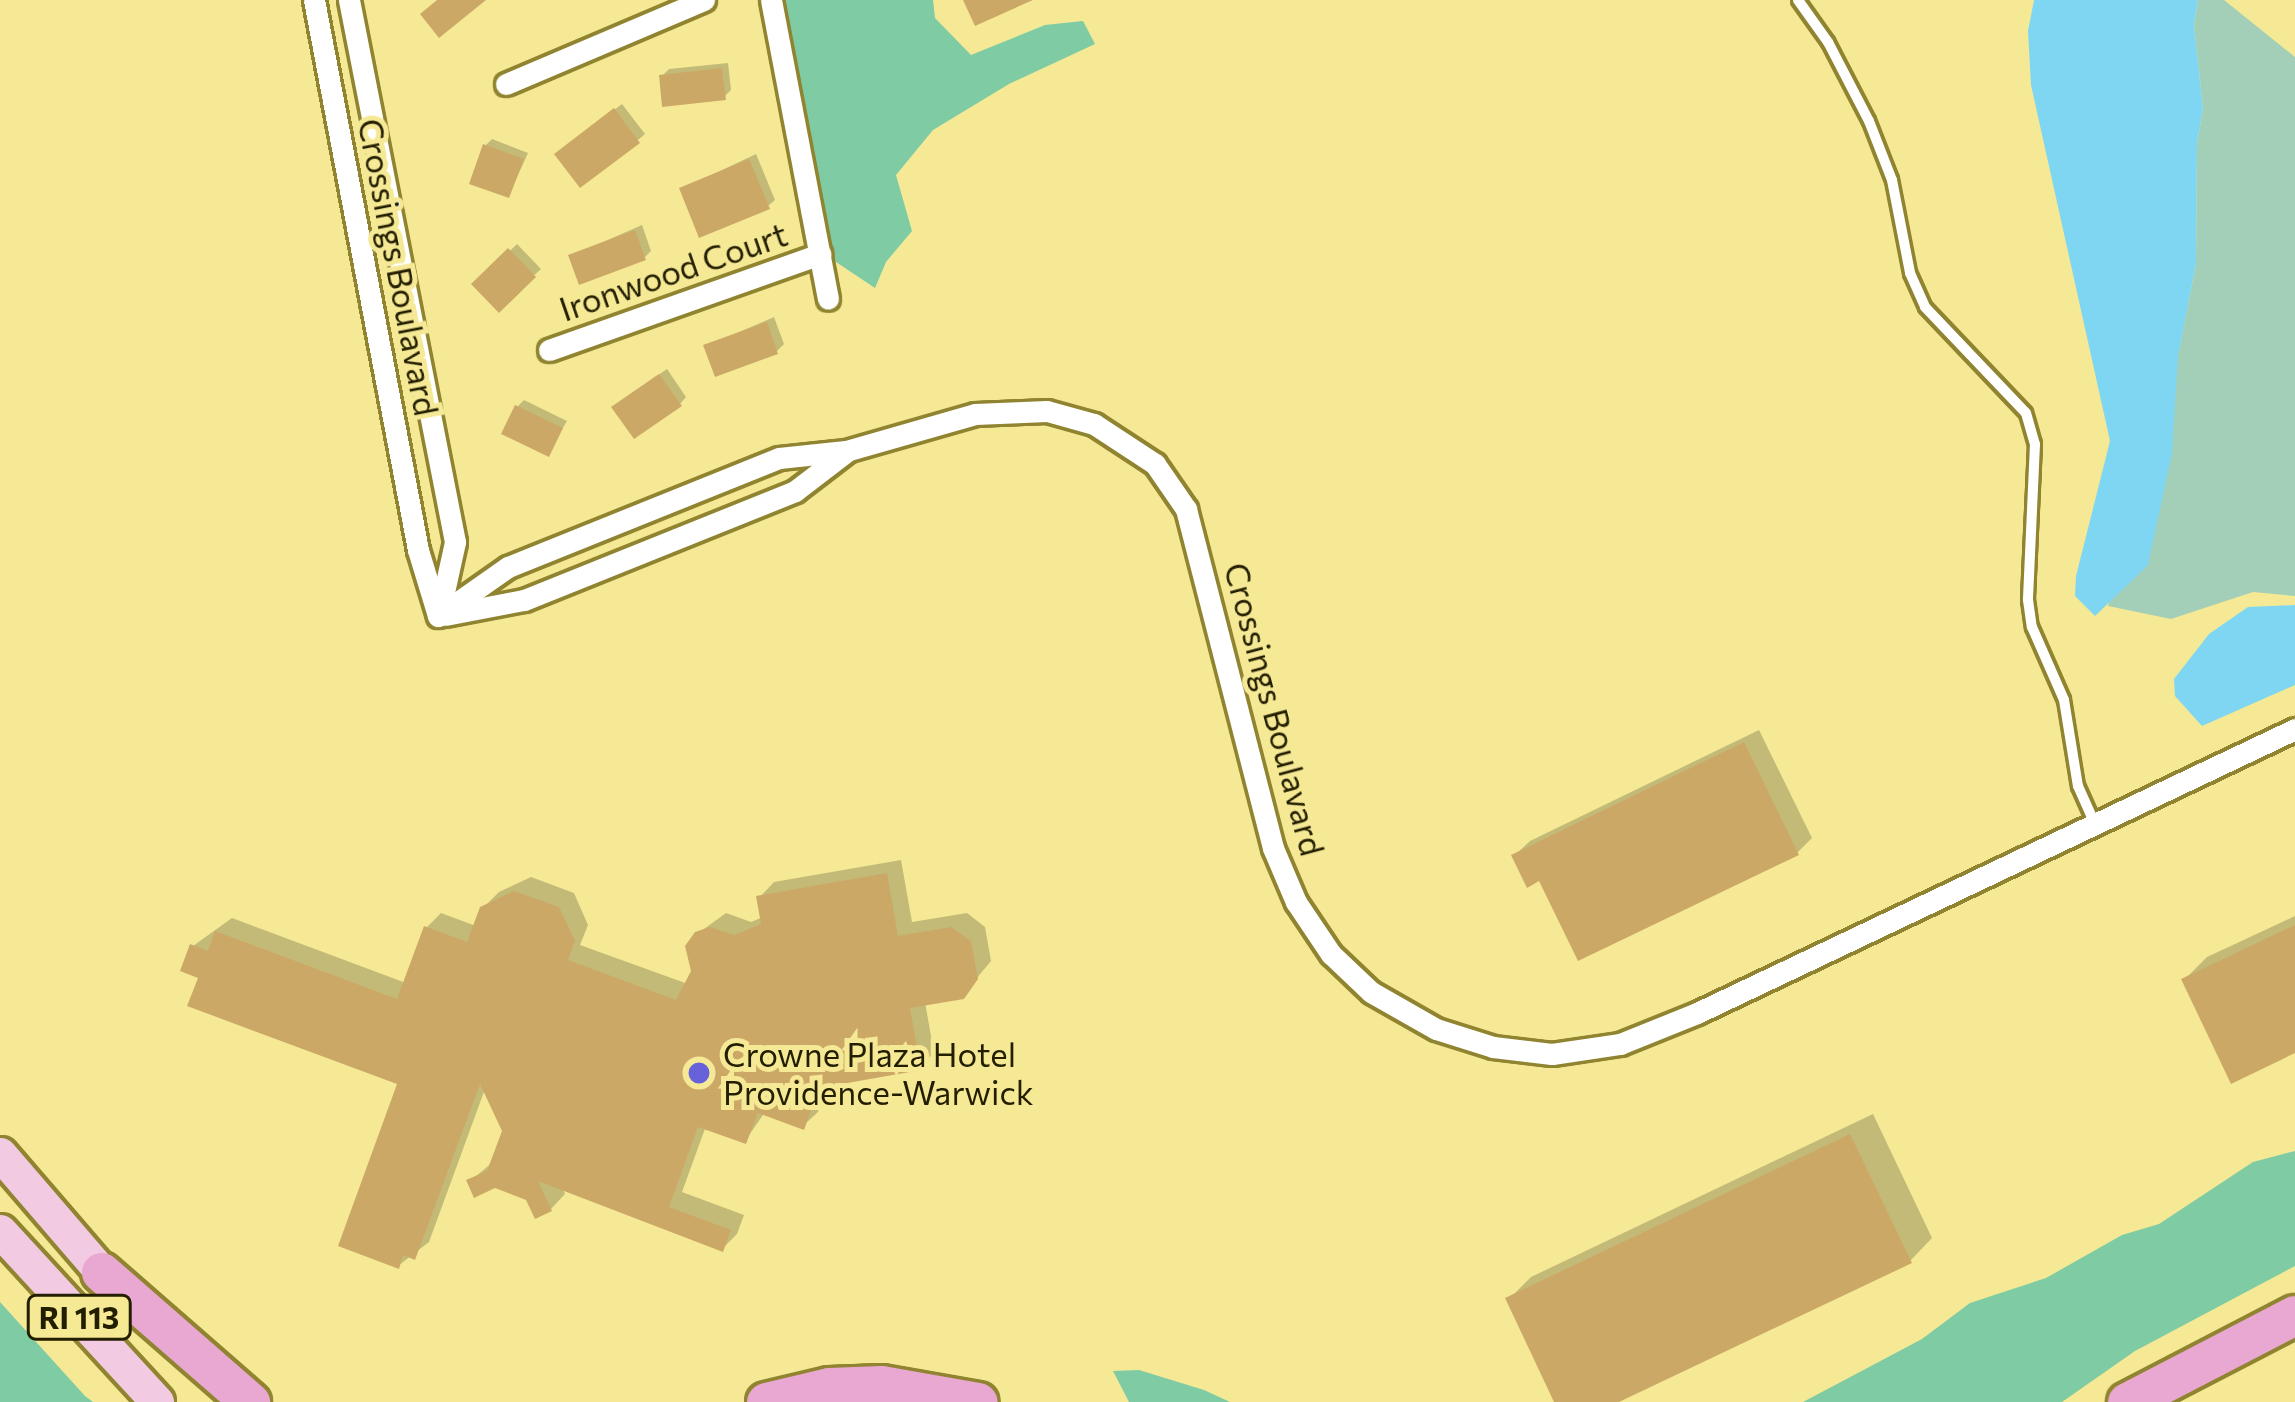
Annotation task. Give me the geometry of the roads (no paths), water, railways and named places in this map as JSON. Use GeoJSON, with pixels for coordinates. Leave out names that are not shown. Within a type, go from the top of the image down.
{"type":"FeatureCollection","features":[{"type":"Feature","properties":{"kind":"highway"},"geometry":{"type":"LineString","coordinates":[[101,1272],[250,1402]]}},
{"type":"Feature","properties":{"kind":"highway"},"geometry":{"type":"LineString","coordinates":[[2127,1402],[2295,1317]]}},
{"type":"Feature","properties":{"kind":"highway"},"geometry":{"type":"LineString","coordinates":[[2155,1402],[2295,1317]]}},
{"type":"Feature","properties":{"kind":"highway"},"geometry":{"type":"LineString","coordinates":[[766,1402],[829,1387],[881,1385],[978,1402]]}},
{"type":"Feature","properties":{"kind":"main road","name":"RI 113"},"geometry":{"type":"LineString","coordinates":[[0,1154],[220,1402]]}},
{"type":"Feature","properties":{"kind":"main road","name":"RI 113"},"geometry":{"type":"LineString","coordinates":[[0,1231],[157,1402]]}},
{"type":"Feature","properties":{"kind":"street","name":"Crossings Boulavard"},"geometry":{"type":"LineString","coordinates":[[314,0],[418,550],[438,616]]}},
{"type":"Feature","properties":{"kind":"street","name":"Crossings Boulavard"},"geometry":{"type":"LineString","coordinates":[[349,0],[455,542],[438,616]]}},
{"type":"Feature","properties":{"kind":"street"},"geometry":{"type":"LineString","coordinates":[[506,84],[704,0]]}},
{"type":"Feature","properties":{"kind":"street"},"geometry":{"type":"LineString","coordinates":[[771,0],[829,299]]}},
{"type":"Feature","properties":{"kind":"street","name":"Ironwood Court"},"geometry":{"type":"LineString","coordinates":[[549,350],[820,254]]}},
{"type":"Feature","properties":{"kind":"street","name":"Crossings Boulavard"},"geometry":{"type":"LineString","coordinates":[[438,616],[508,567],[779,458],[846,451],[975,415],[1047,411],[1094,424],[1155,464],[1186,509],[1273,848],[1296,902],[1331,954],[1371,992],[1436,1029],[1493,1047],[1552,1054],[1621,1044],[2295,729]]}},
{"type":"Feature","properties":{"kind":"street","name":"Crossings Boulavard"},"geometry":{"type":"LineString","coordinates":[[438,616],[524,600],[774,499],[795,490],[846,451]]}},
{"type":"Feature","properties":{"kind":"lane"},"geometry":{"type":"LineString","coordinates":[[1798,0],[1828,42],[1869,122],[1892,180],[1910,273],[1925,307],[2026,412],[2035,444],[2028,600],[2032,627],[2064,700],[2078,786],[2095,824]]}},
{"type":"Feature","properties":{"kind":"water"},"geometry":{"type":"Polygon","coordinates":[[[2034,0],[2198,0],[2194,25],[2203,108],[2197,144],[2196,264],[2178,356],[2172,453],[2148,565],[2095,616],[2075,596],[2076,576],[2110,441],[2031,85],[2028,31],[2034,0]]]}},
{"type":"Feature","properties":{"kind":"water"},"geometry":{"type":"Polygon","coordinates":[[[2295,605],[2295,685],[2202,726],[2175,696],[2174,679],[2209,634],[2248,607],[2295,605]]]}},
{"type":"Feature","properties":{"kind":"place","name":"Crowne Plaza Hotel Providence-Warwick"},"geometry":{"type":"Point","coordinates":[699,1073]}}]}
